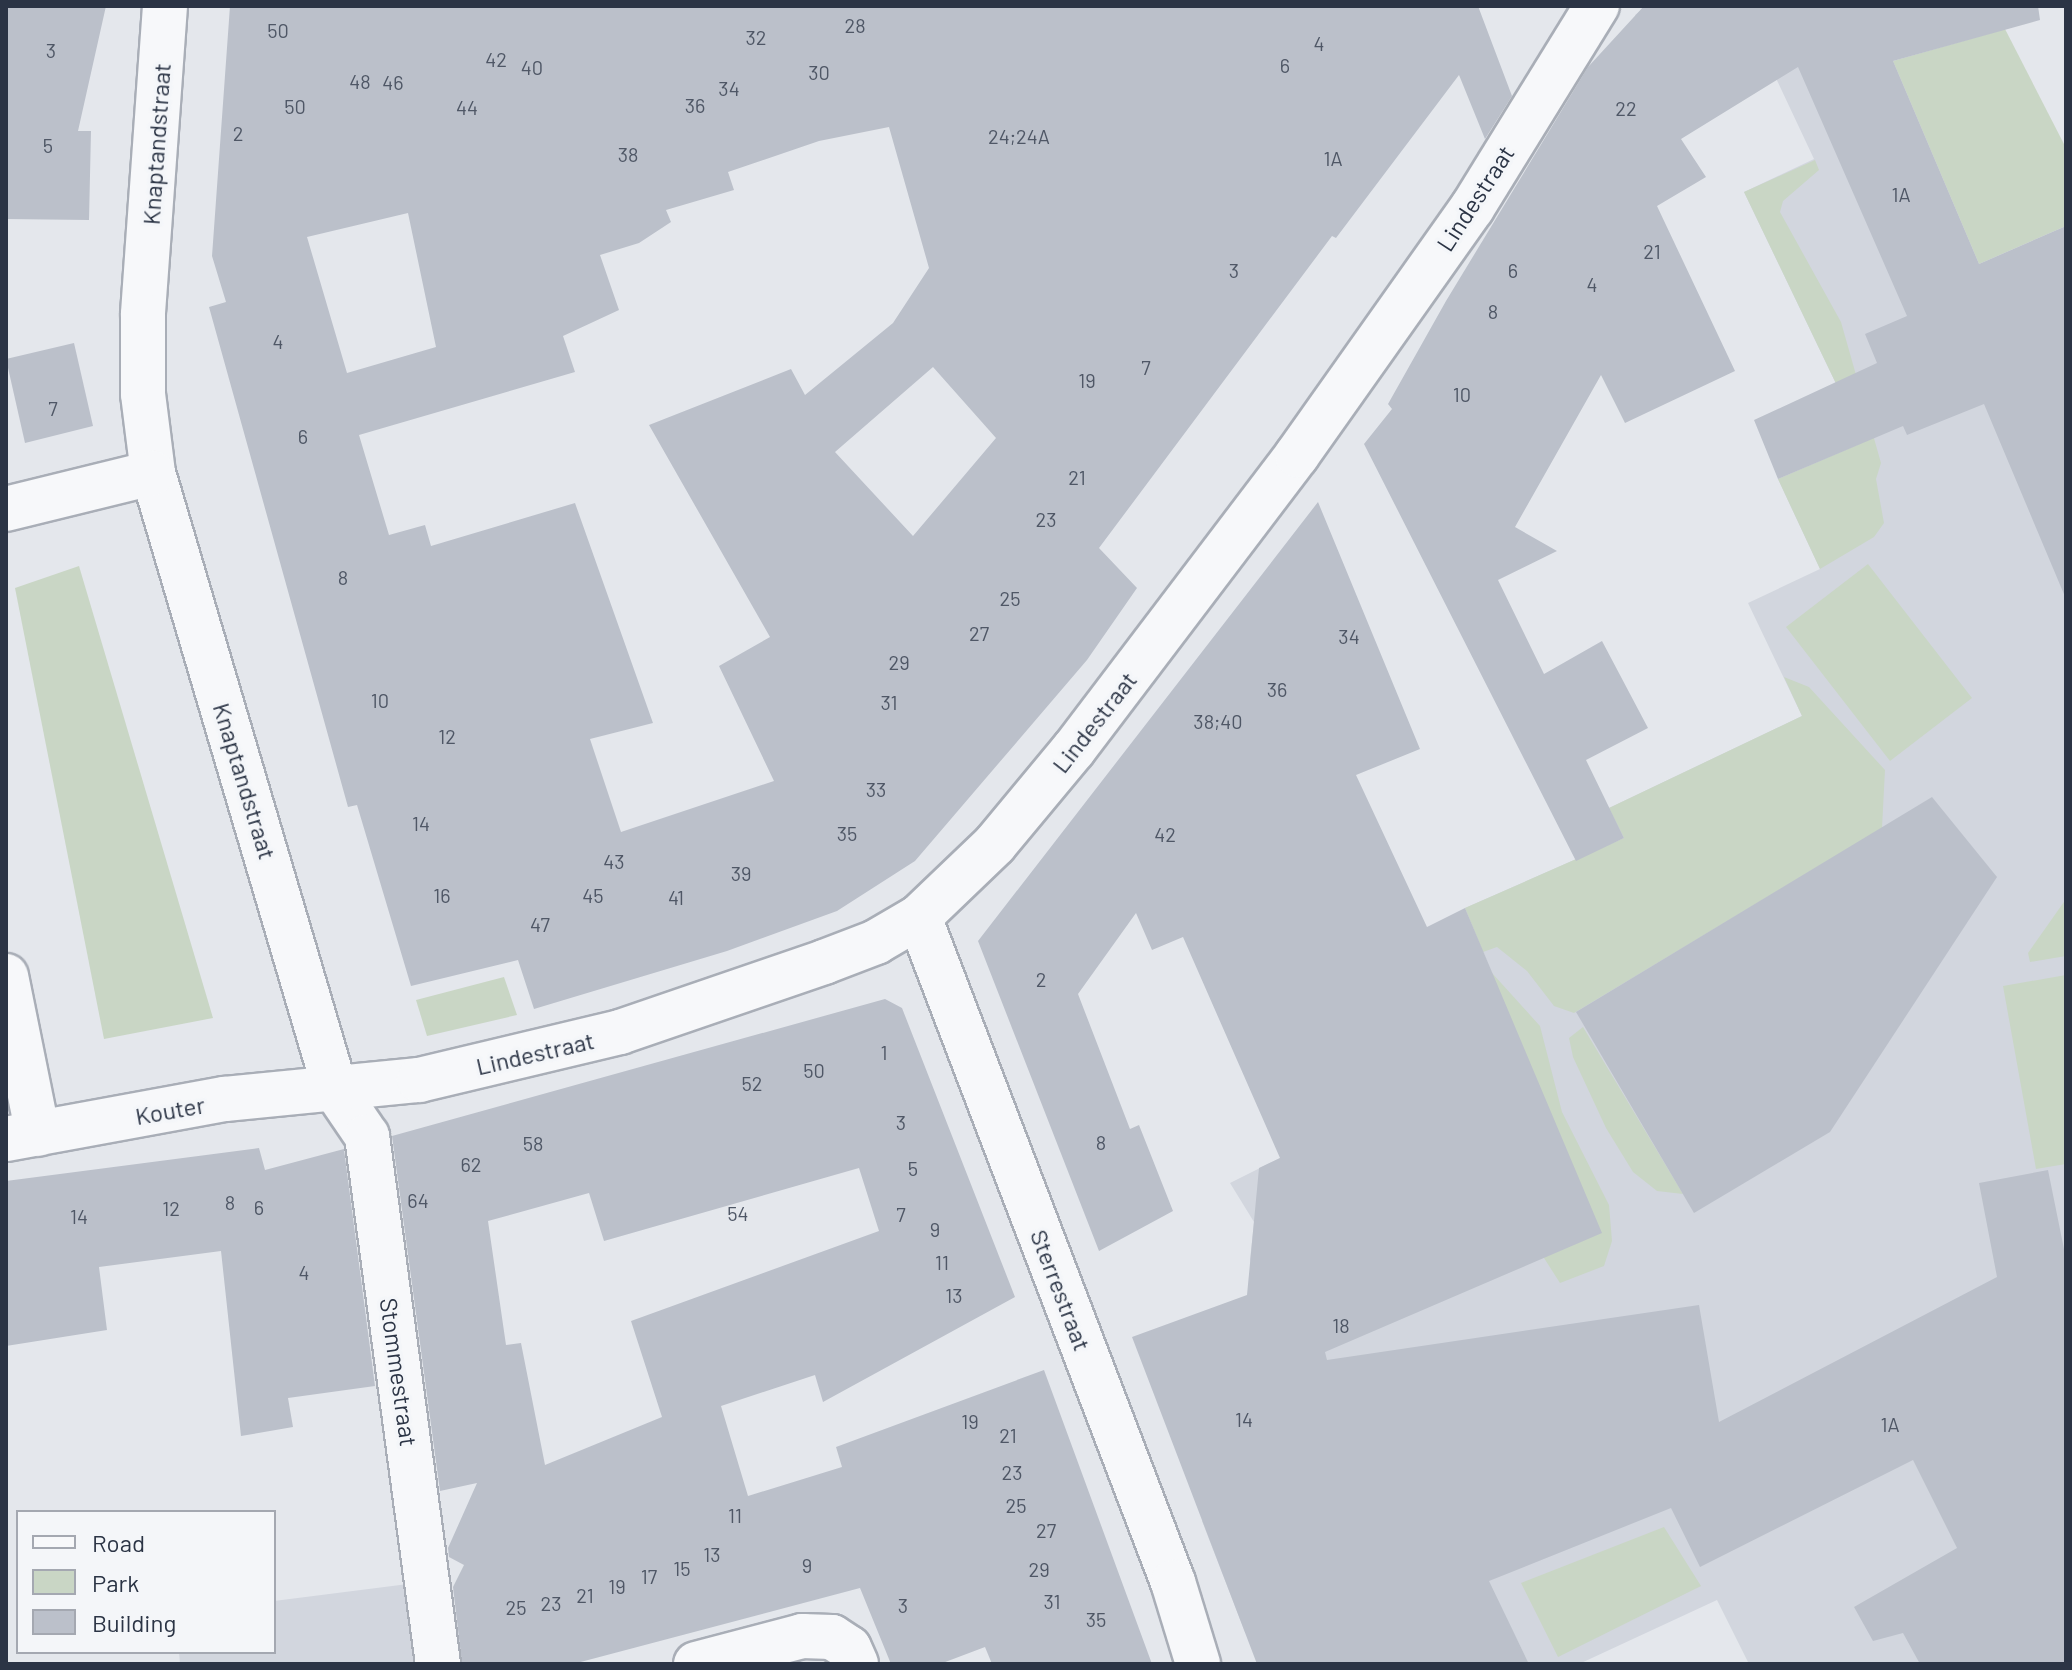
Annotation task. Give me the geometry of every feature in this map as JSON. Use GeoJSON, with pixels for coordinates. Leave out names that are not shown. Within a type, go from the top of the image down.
{"type":"FeatureCollection","features":[{"type":"Feature","properties":{"kind":"street","name":"Knaptandstraat"},"geometry":{"type":"LineString","coordinates":[[165,6],[143,315],[143,394],[153,473],[335,1089]]}},
{"type":"Feature","properties":{"kind":"street","name":"Lindestraat"},"geometry":{"type":"LineString","coordinates":[[335,1089],[419,1080],[620,1032],[876,942],[919,917],[995,844],[1074,749],[1297,455],[1472,208],[1597,6]]}},
{"type":"Feature","properties":{"kind":"street"},"geometry":{"type":"LineString","coordinates":[[6,509],[153,473]]}},
{"type":"Feature","properties":{"kind":"street","name":"Sterrestraat"},"geometry":{"type":"LineString","coordinates":[[919,917],[1173,1582],[1198,1664]]}},
{"type":"Feature","properties":{"kind":"street"},"geometry":{"type":"LineString","coordinates":[[6,976],[22,1136]]}},
{"type":"Feature","properties":{"kind":"street","name":"Kouter"},"geometry":{"type":"LineString","coordinates":[[22,1136],[225,1099],[335,1089]]}},
{"type":"Feature","properties":{"kind":"street","name":"Stommestraat"},"geometry":{"type":"LineString","coordinates":[[335,1089],[367,1136],[438,1664]]}},
{"type":"Feature","properties":{"kind":"street"},"geometry":{"type":"LineString","coordinates":[[696,1664],[802,1636],[832,1637],[849,1648],[856,1664]]}},
{"type":"Feature","properties":{"kind":"shaded area"},"geometry":{"type":"Polygon","coordinates":[[[1647,6],[1870,6],[1979,264],[2066,359],[2066,1642],[2027,1664],[1749,1664],[1717,1600],[1579,1664],[1529,1664],[1487,1579],[1245,1632],[1202,1521],[1342,1455],[1250,1260],[1254,1222],[1230,1183],[1280,1158],[1492,973],[1465,908],[1624,838],[1609,808],[1802,716],[1748,603],[1820,569],[1778,479],[1864,442],[1744,192],[1814,159],[1775,76],[1699,108],[1635,15],[1647,6]]]}},
{"type":"Feature","properties":{"kind":"shaded area"},"geometry":{"type":"Polygon","coordinates":[[[408,1584],[419,1664],[180,1664],[179,1654],[276,1654],[276,1601],[408,1584]]]}},
{"type":"Feature","properties":{"kind":"green space"},"geometry":{"type":"Polygon","coordinates":[[[2005,29],[2066,148],[2066,226],[1979,264],[1893,61],[2005,29]]]}},
{"type":"Feature","properties":{"kind":"green space"},"geometry":{"type":"Polygon","coordinates":[[[1815,160],[1819,170],[1783,201],[1780,212],[1841,322],[1881,463],[1876,479],[1884,523],[1874,537],[1820,569],[1778,479],[1864,442],[1744,192],[1815,160]]]}},
{"type":"Feature","properties":{"kind":"green space"},"geometry":{"type":"Polygon","coordinates":[[[1868,564],[1972,698],[1890,761],[1786,627],[1868,564]]]}},
{"type":"Feature","properties":{"kind":"green space"},"geometry":{"type":"Polygon","coordinates":[[[79,566],[213,1018],[104,1039],[15,588],[79,566]]]}},
{"type":"Feature","properties":{"kind":"green space"},"geometry":{"type":"Polygon","coordinates":[[[1784,677],[1809,687],[1885,770],[1882,828],[1574,1013],[1554,1006],[1527,971],[1497,947],[1483,952],[1465,908],[1624,838],[1609,808],[1802,716],[1784,677]]]}},
{"type":"Feature","properties":{"kind":"green space"},"geometry":{"type":"Polygon","coordinates":[[[2066,899],[2066,956],[2030,962],[2028,953],[2066,899]]]}},
{"type":"Feature","properties":{"kind":"green space"},"geometry":{"type":"Polygon","coordinates":[[[1492,973],[1540,1026],[1562,1112],[1609,1205],[1612,1241],[1604,1266],[1560,1283],[1544,1258],[1492,973]]]}},
{"type":"Feature","properties":{"kind":"green space"},"geometry":{"type":"Polygon","coordinates":[[[2066,975],[2066,1164],[2036,1169],[2003,986],[2066,975]]]}},
{"type":"Feature","properties":{"kind":"green space"},"geometry":{"type":"Polygon","coordinates":[[[504,977],[517,1015],[427,1036],[416,1000],[504,977]]]}},
{"type":"Feature","properties":{"kind":"green space"},"geometry":{"type":"Polygon","coordinates":[[[1583,1027],[1683,1194],[1657,1191],[1633,1172],[1606,1128],[1573,1057],[1569,1038],[1583,1027]]]}},
{"type":"Feature","properties":{"kind":"green space"},"geometry":{"type":"Polygon","coordinates":[[[1664,1527],[1701,1586],[1558,1657],[1521,1583],[1664,1527]]]}},
{"type":"Feature","properties":{"kind":"building"},"geometry":{"type":"Polygon","coordinates":[[[6,6],[106,6],[78,131],[91,131],[89,220],[6,219],[6,6]]]}},
{"type":"Feature","properties":{"kind":"building"},"geometry":{"type":"Polygon","coordinates":[[[230,6],[1478,6],[1512,96],[1485,139],[1459,75],[1336,238],[1332,236],[1099,548],[1137,588],[1087,660],[915,861],[837,911],[727,951],[534,1009],[518,960],[411,986],[357,805],[348,807],[209,307],[226,302],[212,256],[230,6]],[[889,127],[819,141],[728,172],[734,190],[666,210],[671,222],[639,243],[600,255],[619,310],[563,336],[575,372],[359,435],[389,535],[425,525],[431,546],[575,503],[653,723],[590,739],[621,832],[774,781],[719,666],[770,637],[649,425],[791,369],[805,395],[893,323],[929,268],[889,127]],[[408,213],[307,237],[347,373],[436,347],[408,213]],[[933,367],[835,452],[913,536],[996,438],[933,367]]]}},
{"type":"Feature","properties":{"kind":"building"},"geometry":{"type":"Polygon","coordinates":[[[1644,6],[2038,6],[2040,20],[1893,61],[1979,264],[2066,226],[2066,599],[1984,404],[1907,435],[1903,426],[1778,479],[1754,420],[1877,363],[1865,334],[1907,316],[1798,67],[1681,139],[1706,177],[1657,206],[1735,371],[1625,423],[1601,375],[1515,527],[1557,551],[1498,580],[1544,674],[1602,641],[1648,728],[1586,760],[1624,838],[1576,861],[1364,444],[1392,409],[1388,404],[1446,301],[1588,67],[1644,6]]]}},
{"type":"Feature","properties":{"kind":"building"},"geometry":{"type":"Polygon","coordinates":[[[74,343],[93,426],[25,443],[6,359],[74,343]]]}},
{"type":"Feature","properties":{"kind":"building"},"geometry":{"type":"Polygon","coordinates":[[[1318,502],[1420,749],[1356,775],[1427,927],[1465,908],[1602,1233],[1325,1352],[1327,1360],[1699,1305],[1719,1422],[1997,1277],[1979,1183],[2048,1170],[2066,1259],[2066,1664],[1920,1664],[1903,1633],[1873,1641],[1854,1607],[1957,1548],[1913,1460],[1700,1567],[1671,1508],[1489,1581],[1529,1664],[1257,1664],[1132,1337],[1247,1295],[1259,1168],[1280,1158],[1183,937],[1152,950],[1136,913],[1078,994],[1130,1129],[1139,1125],[1173,1211],[1099,1251],[978,941],[1318,502]]]}},
{"type":"Feature","properties":{"kind":"building"},"geometry":{"type":"Polygon","coordinates":[[[1932,797],[1997,877],[1830,1132],[1694,1213],[1576,1012],[1932,797]]]}},
{"type":"Feature","properties":{"kind":"building"},"geometry":{"type":"Polygon","coordinates":[[[885,999],[902,1008],[1015,1297],[823,1402],[815,1375],[721,1406],[748,1496],[842,1467],[836,1447],[1044,1370],[1152,1664],[992,1664],[985,1647],[940,1664],[891,1664],[860,1588],[573,1664],[462,1664],[453,1587],[464,1565],[449,1557],[448,1548],[477,1483],[440,1491],[392,1136],[885,999]],[[859,1168],[604,1241],[589,1193],[488,1221],[506,1345],[521,1343],[545,1465],[662,1417],[631,1321],[879,1231],[859,1168]]]}},
{"type":"Feature","properties":{"kind":"building"},"geometry":{"type":"Polygon","coordinates":[[[259,1148],[265,1170],[344,1149],[375,1386],[288,1398],[293,1427],[241,1436],[221,1251],[99,1267],[107,1330],[6,1346],[6,1181],[259,1148]]]}}]}
